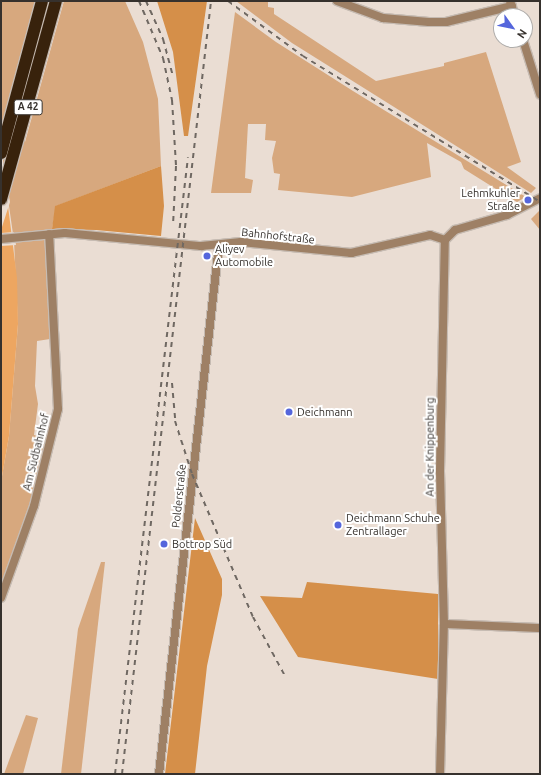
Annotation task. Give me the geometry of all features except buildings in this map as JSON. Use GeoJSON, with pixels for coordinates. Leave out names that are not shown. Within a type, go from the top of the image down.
{"type":"FeatureCollection","features":[{"type":"Feature","properties":{"kind":"highway","name":"A 42"},"geometry":{"type":"LineString","coordinates":[[1,152],[42,1]]}},
{"type":"Feature","properties":{"kind":"highway","name":"A 42"},"geometry":{"type":"LineString","coordinates":[[1,199],[56,1]]}},
{"type":"Feature","properties":{"kind":"street"},"geometry":{"type":"LineString","coordinates":[[337,1],[352,4],[383,18],[429,22],[477,16],[511,4]]}},
{"type":"Feature","properties":{"kind":"street"},"geometry":{"type":"LineString","coordinates":[[526,48],[540,94]]}},
{"type":"Feature","properties":{"kind":"street"},"geometry":{"type":"LineString","coordinates":[[445,240],[455,230],[507,215],[540,198]]}},
{"type":"Feature","properties":{"kind":"street","name":"Bahnhofstraße"},"geometry":{"type":"LineString","coordinates":[[1,239],[65,233],[201,246],[241,242],[351,252],[430,235],[445,240]]}},
{"type":"Feature","properties":{"kind":"street","name":"Am Südbahnhof"},"geometry":{"type":"LineString","coordinates":[[1,598],[34,506],[58,409],[49,234]]}},
{"type":"Feature","properties":{"kind":"street","name":"An der Knippenburg"},"geometry":{"type":"LineString","coordinates":[[440,774],[444,624],[440,471],[445,240]]}},
{"type":"Feature","properties":{"kind":"street","name":"Polderstraße"},"geometry":{"type":"LineString","coordinates":[[159,774],[218,244]]}},
{"type":"Feature","properties":{"kind":"street"},"geometry":{"type":"LineString","coordinates":[[444,624],[540,628]]}},
{"type":"Feature","properties":{"kind":"shaded area"},"geometry":{"type":"Polygon","coordinates":[[[1,1],[35,1],[18,75],[25,142],[64,1],[125,1],[143,42],[158,99],[161,166],[56,206],[52,229],[13,234],[1,150],[1,1]]]}},
{"type":"Feature","properties":{"kind":"shaded area"},"geometry":{"type":"Polygon","coordinates":[[[157,1],[207,1],[188,136],[184,136],[173,52],[157,1]]]}},
{"type":"Feature","properties":{"kind":"shaded area"},"geometry":{"type":"Polygon","coordinates":[[[236,1],[268,1],[268,7],[274,8],[274,14],[376,81],[444,66],[444,63],[486,52],[521,162],[507,167],[536,188],[531,193],[292,43],[236,1]]]}},
{"type":"Feature","properties":{"kind":"shaded area"},"geometry":{"type":"Polygon","coordinates":[[[235,12],[276,42],[353,91],[526,197],[517,202],[464,169],[461,162],[427,143],[431,177],[352,197],[278,190],[280,174],[274,173],[272,158],[276,141],[265,140],[266,124],[248,124],[245,178],[253,180],[251,193],[211,193],[235,12]]]}},
{"type":"Feature","properties":{"kind":"shaded area"},"geometry":{"type":"Polygon","coordinates":[[[1,150],[17,278],[18,324],[9,436],[1,482],[1,150]]]}},
{"type":"Feature","properties":{"kind":"shaded area"},"geometry":{"type":"Polygon","coordinates":[[[161,166],[164,206],[161,236],[96,230],[52,229],[55,206],[161,166]]]}},
{"type":"Feature","properties":{"kind":"shaded area"},"geometry":{"type":"Polygon","coordinates":[[[540,210],[540,230],[531,219],[540,210]]]}},
{"type":"Feature","properties":{"kind":"shaded area"},"geometry":{"type":"Polygon","coordinates":[[[46,240],[50,339],[37,341],[35,386],[38,404],[34,435],[49,438],[31,503],[1,591],[1,482],[9,436],[18,324],[14,241],[46,240]]]}},
{"type":"Feature","properties":{"kind":"shaded area"},"geometry":{"type":"Polygon","coordinates":[[[195,518],[222,579],[222,595],[207,666],[195,774],[165,774],[195,518]]]}},
{"type":"Feature","properties":{"kind":"shaded area"},"geometry":{"type":"Polygon","coordinates":[[[101,562],[105,562],[81,774],[61,774],[78,629],[101,562]]]}},
{"type":"Feature","properties":{"kind":"shaded area"},"geometry":{"type":"Polygon","coordinates":[[[307,582],[438,594],[438,679],[298,657],[260,596],[302,598],[307,582]]]}},
{"type":"Feature","properties":{"kind":"shaded area"},"geometry":{"type":"Polygon","coordinates":[[[26,715],[38,718],[23,774],[4,774],[26,715]]]}},
{"type":"Feature","properties":{"kind":"pier"},"geometry":{"type":"Polygon","coordinates":[[[1,148],[10,202],[1,230],[1,148]]]}},
{"type":"Feature","properties":{"kind":"pier"},"geometry":{"type":"Polygon","coordinates":[[[14,232],[16,245],[1,246],[1,233],[14,232]]]}},
{"type":"Feature","properties":{"kind":"railway"},"geometry":{"type":"LineString","coordinates":[[139,1],[163,58],[172,100],[176,166],[173,225]]}},
{"type":"Feature","properties":{"kind":"railway"},"geometry":{"type":"LineString","coordinates":[[146,1],[163,39],[173,76]]}},
{"type":"Feature","properties":{"kind":"railway"},"geometry":{"type":"LineString","coordinates":[[122,774],[211,1]]}},
{"type":"Feature","properties":{"kind":"railway"},"geometry":{"type":"LineString","coordinates":[[228,1],[303,56],[540,202]]}},
{"type":"Feature","properties":{"kind":"railway"},"geometry":{"type":"LineString","coordinates":[[115,774],[188,157]]}},
{"type":"Feature","properties":{"kind":"railway"},"geometry":{"type":"LineString","coordinates":[[172,383],[175,421],[192,474],[253,617],[284,674]]}},
{"type":"Feature","properties":{"kind":"place","name":"Lehmkuhler Straße"},"geometry":{"type":"Point","coordinates":[528,200]}},
{"type":"Feature","properties":{"kind":"place","name":"Aliyev Automobile"},"geometry":{"type":"Point","coordinates":[207,256]}},
{"type":"Feature","properties":{"kind":"place","name":"Deichmann"},"geometry":{"type":"Point","coordinates":[289,412]}},
{"type":"Feature","properties":{"kind":"place","name":"Deichmann Schuhe Zentrallager"},"geometry":{"type":"Point","coordinates":[338,525]}},
{"type":"Feature","properties":{"kind":"place","name":"Bottrop Süd"},"geometry":{"type":"Point","coordinates":[164,544]}}]}
